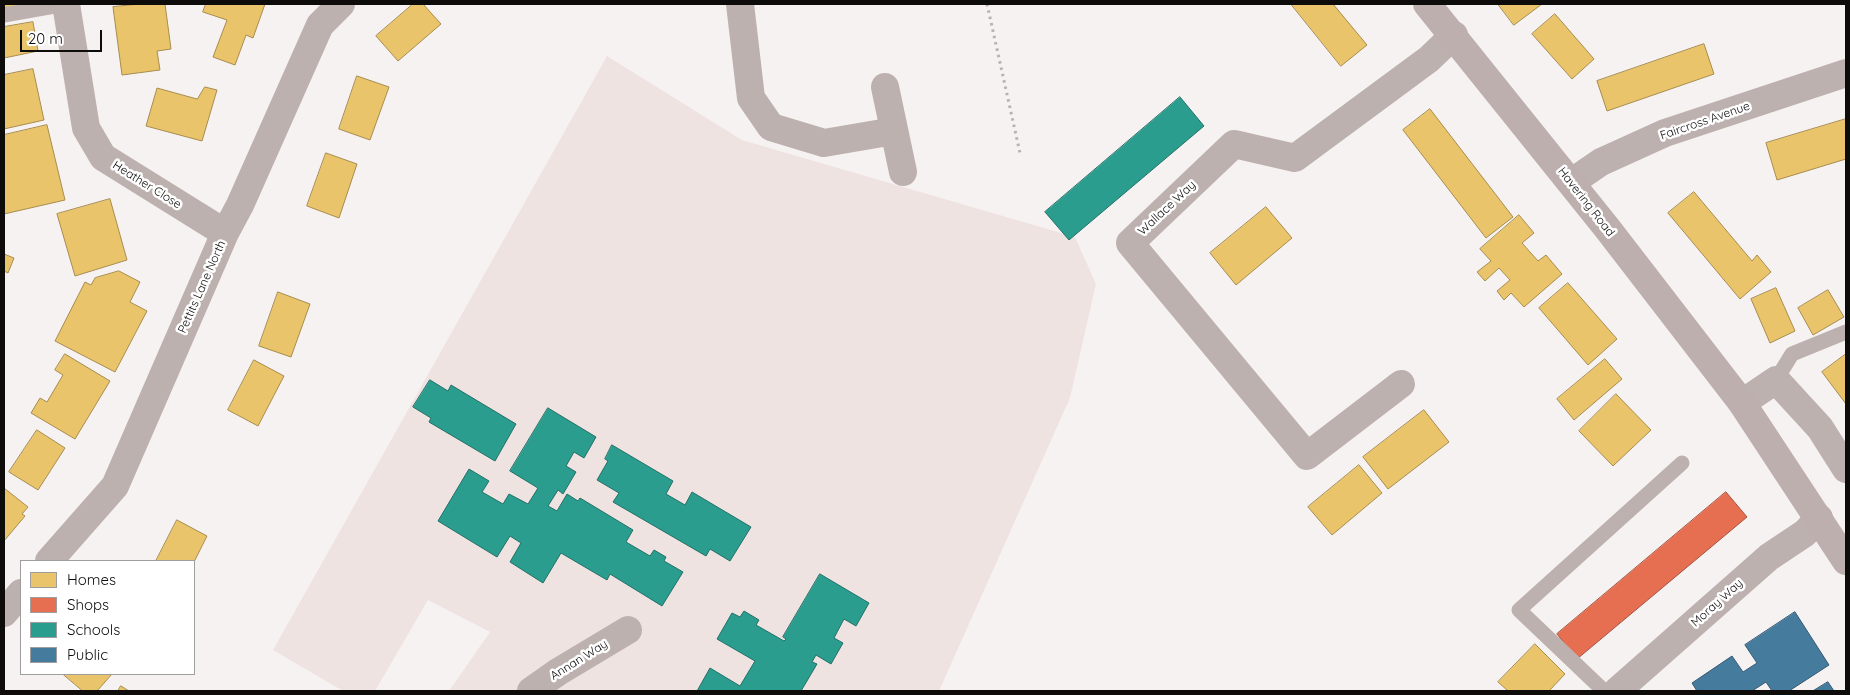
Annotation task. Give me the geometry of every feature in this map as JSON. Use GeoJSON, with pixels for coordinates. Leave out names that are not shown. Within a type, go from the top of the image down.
{"type":"FeatureCollection","features":[{"type":"Feature","properties":{"kind":"main road","name":"Havering Road"},"geometry":{"type":"LineString","coordinates":[[1427,4],[1454,35],[1574,186],[1742,403],[1846,561]]}},
{"type":"Feature","properties":{"kind":"street","name":"Heather Close"},"geometry":{"type":"LineString","coordinates":[[66,4],[86,128],[103,157],[225,233]]}},
{"type":"Feature","properties":{"kind":"street","name":"Pettits Lane North"},"geometry":{"type":"LineString","coordinates":[[50,560],[115,486],[225,233],[240,205],[320,26],[341,4]]}},
{"type":"Feature","properties":{"kind":"street"},"geometry":{"type":"LineString","coordinates":[[740,4],[751,98],[770,127],[824,143],[894,130]]}},
{"type":"Feature","properties":{"kind":"street","name":"Wallace Way"},"geometry":{"type":"LineString","coordinates":[[1401,384],[1307,456],[1130,243],[1234,144],[1295,158],[1429,59],[1454,35]]}},
{"type":"Feature","properties":{"kind":"street","name":"Faircross Avenue"},"geometry":{"type":"LineString","coordinates":[[1574,186],[1582,175],[1602,162],[1665,134],[1846,74]]}},
{"type":"Feature","properties":{"kind":"street"},"geometry":{"type":"LineString","coordinates":[[886,87],[903,172]]}},
{"type":"Feature","properties":{"kind":"street"},"geometry":{"type":"LineString","coordinates":[[1742,403],[1776,380],[1820,428],[1846,469]]}},
{"type":"Feature","properties":{"kind":"street","name":"Moray Way"},"geometry":{"type":"LineString","coordinates":[[1617,691],[1769,557],[1805,532],[1819,518]]}},
{"type":"Feature","properties":{"kind":"street"},"geometry":{"type":"LineString","coordinates":[[4,613],[20,594]]}},
{"type":"Feature","properties":{"kind":"street","name":"Annan Way"},"geometry":{"type":"LineString","coordinates":[[531,691],[558,672],[628,630]]}},
{"type":"Feature","properties":{"kind":"lane"},"geometry":{"type":"LineString","coordinates":[[4,15],[66,4]]}},
{"type":"Feature","properties":{"kind":"lane"},"geometry":{"type":"LineString","coordinates":[[1776,380],[1792,354],[1846,332]]}},
{"type":"Feature","properties":{"kind":"lane"},"geometry":{"type":"LineString","coordinates":[[1604,691],[1519,610],[1682,463]]}},
{"type":"Feature","properties":{"kind":"path"},"geometry":{"type":"LineString","coordinates":[[987,4],[1020,153]]}},
{"type":"Feature","properties":{"kind":"shaded area"},"geometry":{"type":"Polygon","coordinates":[[[607,56],[742,140],[1075,237],[1096,284],[1070,398],[939,691],[449,691],[490,632],[428,600],[375,691],[343,691],[273,650],[607,56]]]}},
{"type":"Feature","properties":{"kind":"building: Homes"},"geometry":{"type":"Polygon","coordinates":[[[4,4],[33,4],[4,10],[4,4]]]}},
{"type":"Feature","properties":{"kind":"building: Homes"},"geometry":{"type":"Polygon","coordinates":[[[165,4],[171,49],[157,51],[160,70],[122,75],[113,7],[165,4]]]}},
{"type":"Feature","properties":{"kind":"building: Homes"},"geometry":{"type":"Polygon","coordinates":[[[206,4],[265,4],[253,38],[246,35],[235,65],[213,57],[227,20],[203,12],[206,4]]]}},
{"type":"Feature","properties":{"kind":"building: Homes"},"geometry":{"type":"Polygon","coordinates":[[[413,4],[423,4],[441,24],[398,61],[376,36],[413,4]]]}},
{"type":"Feature","properties":{"kind":"building: Homes"},"geometry":{"type":"Polygon","coordinates":[[[1291,4],[1333,4],[1367,45],[1341,66],[1291,4]]]}},
{"type":"Feature","properties":{"kind":"building: Homes"},"geometry":{"type":"Polygon","coordinates":[[[1498,4],[1542,4],[1514,25],[1498,4]]]}},
{"type":"Feature","properties":{"kind":"building: Homes"},"geometry":{"type":"Polygon","coordinates":[[[1555,14],[1594,59],[1572,79],[1532,34],[1555,14]]]}},
{"type":"Feature","properties":{"kind":"building: Homes"},"geometry":{"type":"Polygon","coordinates":[[[33,22],[38,51],[4,58],[4,27],[33,22]]]}},
{"type":"Feature","properties":{"kind":"building: Homes"},"geometry":{"type":"Polygon","coordinates":[[[1704,44],[1714,74],[1607,111],[1597,81],[1704,44]]]}},
{"type":"Feature","properties":{"kind":"building: Homes"},"geometry":{"type":"Polygon","coordinates":[[[33,69],[44,120],[4,129],[4,75],[33,69]]]}},
{"type":"Feature","properties":{"kind":"building: Homes"},"geometry":{"type":"Polygon","coordinates":[[[357,76],[389,87],[370,140],[339,129],[357,76]]]}},
{"type":"Feature","properties":{"kind":"building: Homes"},"geometry":{"type":"Polygon","coordinates":[[[205,87],[217,90],[202,141],[146,126],[157,88],[197,99],[205,87]]]}},
{"type":"Feature","properties":{"kind":"building: Homes"},"geometry":{"type":"Polygon","coordinates":[[[1430,109],[1513,217],[1486,238],[1403,130],[1430,109]]]}},
{"type":"Feature","properties":{"kind":"building: Homes"},"geometry":{"type":"Polygon","coordinates":[[[1846,119],[1846,159],[1777,180],[1766,143],[1846,119]]]}},
{"type":"Feature","properties":{"kind":"building: Homes"},"geometry":{"type":"Polygon","coordinates":[[[47,125],[65,200],[4,214],[4,135],[47,125]]]}},
{"type":"Feature","properties":{"kind":"building: Homes"},"geometry":{"type":"Polygon","coordinates":[[[326,153],[357,164],[339,218],[307,206],[326,153]]]}},
{"type":"Feature","properties":{"kind":"building: Homes"},"geometry":{"type":"Polygon","coordinates":[[[1694,192],[1752,261],[1757,255],[1771,272],[1740,299],[1668,213],[1694,192]]]}},
{"type":"Feature","properties":{"kind":"building: Homes"},"geometry":{"type":"Polygon","coordinates":[[[110,199],[127,260],[75,276],[57,214],[110,199]]]}},
{"type":"Feature","properties":{"kind":"building: Homes"},"geometry":{"type":"Polygon","coordinates":[[[1266,207],[1292,238],[1236,285],[1210,253],[1266,207]]]}},
{"type":"Feature","properties":{"kind":"building: Homes"},"geometry":{"type":"Polygon","coordinates":[[[1519,215],[1534,233],[1522,243],[1538,261],[1546,255],[1562,274],[1524,307],[1511,293],[1504,300],[1497,291],[1510,280],[1499,268],[1485,281],[1477,272],[1491,261],[1480,249],[1519,215]]]}},
{"type":"Feature","properties":{"kind":"building: Homes"},"geometry":{"type":"Polygon","coordinates":[[[4,254],[14,258],[8,273],[4,271],[4,254]]]}},
{"type":"Feature","properties":{"kind":"building: Homes"},"geometry":{"type":"Polygon","coordinates":[[[119,271],[140,282],[130,302],[147,311],[115,372],[55,341],[85,282],[91,285],[95,278],[119,271]]]}},
{"type":"Feature","properties":{"kind":"building: Homes"},"geometry":{"type":"Polygon","coordinates":[[[1568,283],[1617,339],[1588,365],[1539,308],[1568,283]]]}},
{"type":"Feature","properties":{"kind":"building: Homes"},"geometry":{"type":"Polygon","coordinates":[[[1776,288],[1795,331],[1770,343],[1751,299],[1776,288]]]}},
{"type":"Feature","properties":{"kind":"building: Homes"},"geometry":{"type":"Polygon","coordinates":[[[1828,290],[1844,317],[1813,335],[1798,308],[1828,290]]]}},
{"type":"Feature","properties":{"kind":"building: Homes"},"geometry":{"type":"Polygon","coordinates":[[[278,292],[310,304],[291,357],[259,346],[278,292]]]}},
{"type":"Feature","properties":{"kind":"building: Homes"},"geometry":{"type":"Polygon","coordinates":[[[65,354],[110,381],[75,439],[31,413],[40,398],[47,402],[63,375],[55,370],[65,354]]]}},
{"type":"Feature","properties":{"kind":"building: Homes"},"geometry":{"type":"Polygon","coordinates":[[[1846,354],[1846,404],[1822,372],[1846,354]]]}},
{"type":"Feature","properties":{"kind":"building: Homes"},"geometry":{"type":"Polygon","coordinates":[[[1605,359],[1622,379],[1574,420],[1557,399],[1605,359]]]}},
{"type":"Feature","properties":{"kind":"building: Homes"},"geometry":{"type":"Polygon","coordinates":[[[254,360],[284,376],[258,426],[228,410],[254,360]]]}},
{"type":"Feature","properties":{"kind":"building: Homes"},"geometry":{"type":"Polygon","coordinates":[[[1616,394],[1651,430],[1613,466],[1579,431],[1616,394]]]}},
{"type":"Feature","properties":{"kind":"building: Homes"},"geometry":{"type":"Polygon","coordinates":[[[1424,410],[1449,442],[1388,489],[1363,457],[1424,410]]]}},
{"type":"Feature","properties":{"kind":"building: Homes"},"geometry":{"type":"Polygon","coordinates":[[[37,430],[65,448],[38,490],[9,472],[37,430]]]}},
{"type":"Feature","properties":{"kind":"building: Homes"},"geometry":{"type":"Polygon","coordinates":[[[1359,465],[1382,493],[1332,535],[1308,507],[1359,465]]]}},
{"type":"Feature","properties":{"kind":"building: Homes"},"geometry":{"type":"Polygon","coordinates":[[[4,488],[28,507],[22,514],[25,516],[4,541],[4,488]]]}},
{"type":"Feature","properties":{"kind":"building: Homes"},"geometry":{"type":"Polygon","coordinates":[[[177,520],[207,536],[195,560],[157,560],[177,520]]]}},
{"type":"Feature","properties":{"kind":"building: Homes"},"geometry":{"type":"Polygon","coordinates":[[[1535,644],[1565,674],[1549,691],[1508,691],[1498,682],[1535,644]]]}},
{"type":"Feature","properties":{"kind":"building: Homes"},"geometry":{"type":"Polygon","coordinates":[[[64,675],[111,675],[97,691],[83,691],[64,675]]]}},
{"type":"Feature","properties":{"kind":"building: Homes"},"geometry":{"type":"Polygon","coordinates":[[[121,686],[129,691],[118,691],[121,686]]]}},
{"type":"Feature","properties":{"kind":"building: Shops"},"geometry":{"type":"Polygon","coordinates":[[[1726,492],[1747,517],[1577,659],[1557,634],[1726,492]]]}},
{"type":"Feature","properties":{"kind":"building: Schools"},"geometry":{"type":"Polygon","coordinates":[[[1180,97],[1204,126],[1069,240],[1045,212],[1180,97]]]}},
{"type":"Feature","properties":{"kind":"building: Schools"},"geometry":{"type":"Polygon","coordinates":[[[430,380],[448,391],[451,385],[516,424],[495,461],[429,422],[431,418],[413,407],[430,380]]]}},
{"type":"Feature","properties":{"kind":"building: Schools"},"geometry":{"type":"Polygon","coordinates":[[[548,408],[596,437],[584,458],[574,452],[566,466],[576,472],[563,494],[558,490],[548,506],[557,511],[567,494],[578,501],[580,498],[633,530],[626,542],[650,556],[654,550],[666,557],[664,561],[683,572],[662,606],[610,574],[607,580],[561,553],[543,583],[510,562],[521,543],[510,536],[497,557],[438,521],[469,469],[489,481],[482,492],[503,504],[509,494],[528,504],[538,488],[510,471],[548,408]]]}},
{"type":"Feature","properties":{"kind":"building: Schools"},"geometry":{"type":"Polygon","coordinates":[[[612,445],[673,481],[666,494],[685,505],[692,492],[751,527],[730,561],[710,549],[706,556],[613,502],[619,493],[597,480],[608,461],[605,459],[612,445]]]}},
{"type":"Feature","properties":{"kind":"building: Schools"},"geometry":{"type":"Polygon","coordinates":[[[820,574],[869,603],[856,626],[844,619],[834,638],[843,643],[831,664],[816,655],[812,662],[817,664],[801,691],[697,691],[710,668],[740,686],[755,661],[717,639],[732,613],[740,617],[744,611],[759,620],[756,625],[784,641],[786,639],[783,637],[820,574]]]}},
{"type":"Feature","properties":{"kind":"building: Public"},"geometry":{"type":"Polygon","coordinates":[[[1795,612],[1829,665],[1789,691],[1772,691],[1766,682],[1752,691],[1697,691],[1692,683],[1732,656],[1743,672],[1757,663],[1745,645],[1795,612]]]}},
{"type":"Feature","properties":{"kind":"building: Public"},"geometry":{"type":"Polygon","coordinates":[[[1828,682],[1834,691],[1813,691],[1828,682]]]}}]}
